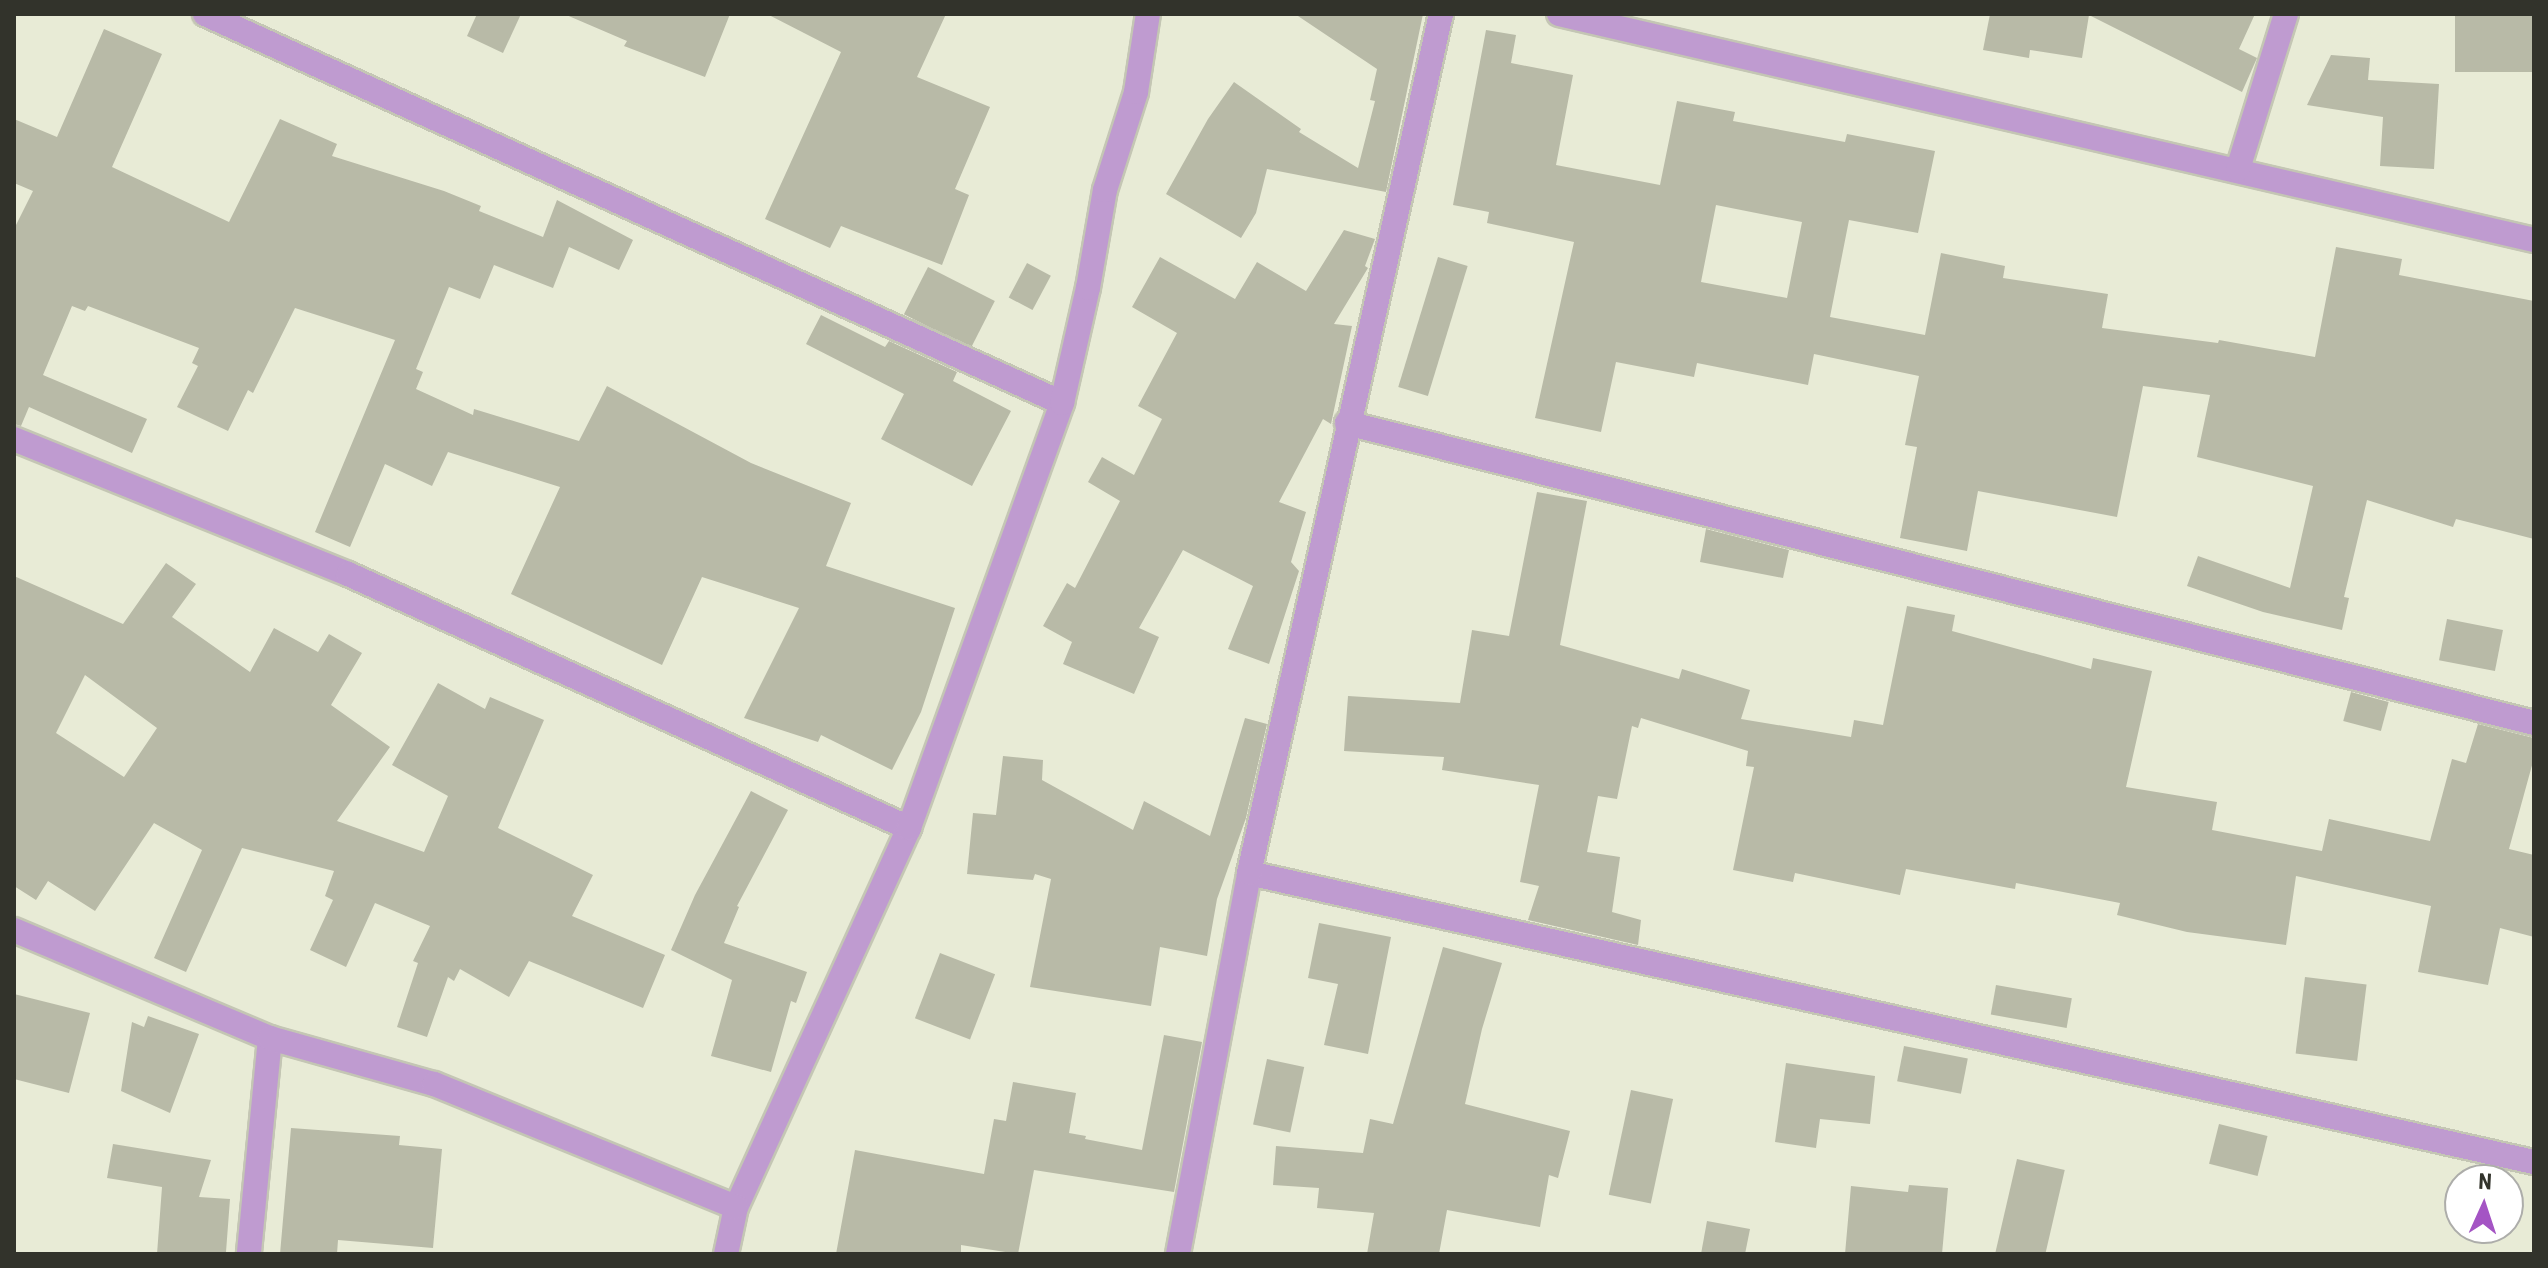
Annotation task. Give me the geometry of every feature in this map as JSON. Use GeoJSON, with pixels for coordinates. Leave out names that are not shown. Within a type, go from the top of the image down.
{"type":"FeatureCollection","features":[{"type":"Feature","properties":{"kind":"street"},"geometry":{"type":"LineString","coordinates":[[205,14],[381,97],[1062,403]]}},
{"type":"Feature","properties":{"kind":"street"},"geometry":{"type":"LineString","coordinates":[[726,1254],[736,1207],[909,828],[1062,403],[1088,288],[1105,190],[1136,92],[1148,14]]}},
{"type":"Feature","properties":{"kind":"street"},"geometry":{"type":"LineString","coordinates":[[1178,1254],[1249,873],[1347,423],[1441,14]]}},
{"type":"Feature","properties":{"kind":"street"},"geometry":{"type":"LineString","coordinates":[[1559,14],[2534,240]]}},
{"type":"Feature","properties":{"kind":"street"},"geometry":{"type":"LineString","coordinates":[[2238,169],[2286,14]]}},
{"type":"Feature","properties":{"kind":"street"},"geometry":{"type":"LineString","coordinates":[[1347,423],[2534,723]]}},
{"type":"Feature","properties":{"kind":"street"},"geometry":{"type":"LineString","coordinates":[[14,439],[348,574],[909,828]]}},
{"type":"Feature","properties":{"kind":"street"},"geometry":{"type":"LineString","coordinates":[[1249,873],[2534,1162]]}},
{"type":"Feature","properties":{"kind":"street"},"geometry":{"type":"LineString","coordinates":[[14,930],[270,1038],[434,1084],[736,1207]]}},
{"type":"Feature","properties":{"kind":"street"},"geometry":{"type":"LineString","coordinates":[[249,1254],[270,1038]]}},
{"type":"Feature","properties":{"kind":"building"},"geometry":{"type":"Polygon","coordinates":[[[477,14],[521,14],[503,53],[467,36],[477,14]]]}},
{"type":"Feature","properties":{"kind":"building"},"geometry":{"type":"Polygon","coordinates":[[[564,14],[730,14],[705,77],[624,46],[627,41],[564,14]]]}},
{"type":"Feature","properties":{"kind":"building"},"geometry":{"type":"Polygon","coordinates":[[[767,14],[946,14],[917,77],[990,107],[955,189],[969,195],[942,265],[841,226],[830,248],[765,219],[841,52],[767,14]]]}},
{"type":"Feature","properties":{"kind":"building"},"geometry":{"type":"Polygon","coordinates":[[[1295,14],[1423,14],[1386,192],[1267,169],[1256,213],[1241,238],[1166,194],[1208,119],[1234,82],[1301,129],[1299,132],[1358,168],[1375,101],[1370,100],[1377,69],[1295,14]]]}},
{"type":"Feature","properties":{"kind":"building"},"geometry":{"type":"Polygon","coordinates":[[[1990,14],[2255,14],[2239,49],[2257,58],[2242,92],[2089,15],[2082,58],[2030,50],[2029,58],[1983,50],[1990,14]]]}},
{"type":"Feature","properties":{"kind":"building"},"geometry":{"type":"Polygon","coordinates":[[[2455,14],[2532,14],[2532,72],[2455,72],[2455,14]]]}},
{"type":"Feature","properties":{"kind":"building"},"geometry":{"type":"Polygon","coordinates":[[[104,29],[162,54],[112,167],[229,222],[280,119],[337,144],[332,156],[444,191],[481,206],[479,211],[543,237],[557,200],[633,240],[619,270],[569,247],[553,288],[494,265],[480,299],[449,287],[416,369],[423,372],[416,389],[473,415],[474,409],[579,441],[607,386],[751,463],[851,503],[826,566],[955,608],[921,712],[892,770],[821,735],[818,742],[744,718],[799,608],[702,577],[662,665],[511,594],[560,487],[448,452],[432,486],[385,464],[350,547],[315,532],[395,340],[295,308],[253,393],[248,390],[228,431],[177,407],[198,366],[192,363],[199,348],[88,306],[85,311],[72,306],[43,375],[147,419],[132,453],[29,407],[21,426],[14,424],[14,229],[33,191],[14,183],[14,119],[57,137],[104,29]]]}},
{"type":"Feature","properties":{"kind":"building"},"geometry":{"type":"Polygon","coordinates":[[[1486,30],[1516,35],[1511,63],[1573,75],[1556,165],[1660,185],[1677,101],[1735,112],[1733,121],[1845,142],[1847,134],[1935,151],[1918,233],[1849,220],[1830,317],[1925,335],[1941,253],[2005,266],[2003,278],[2108,294],[2102,328],[2218,343],[2219,340],[2315,357],[2336,247],[2402,259],[2399,275],[2534,301],[2534,539],[2456,519],[2453,527],[2367,500],[2344,597],[2349,598],[2342,630],[2263,612],[2187,586],[2198,556],[2290,588],[2313,486],[2197,457],[2210,395],[2143,386],[2117,517],[1978,491],[1967,551],[1900,538],[1917,447],[1905,445],[1919,376],[1814,354],[1808,385],[1697,363],[1694,377],[1616,362],[1601,432],[1535,418],[1574,242],[1487,223],[1489,212],[1453,205],[1486,30]],[[1716,205],[1701,282],[1787,298],[1802,222],[1716,205]]]}},
{"type":"Feature","properties":{"kind":"building"},"geometry":{"type":"Polygon","coordinates":[[[2331,55],[2370,58],[2368,80],[2439,84],[2434,169],[2380,166],[2383,117],[2307,105],[2331,55]]]}},
{"type":"Feature","properties":{"kind":"building"},"geometry":{"type":"Polygon","coordinates":[[[1344,230],[1375,239],[1365,266],[1368,268],[1334,324],[1352,326],[1331,424],[1323,419],[1279,502],[1306,512],[1291,562],[1299,571],[1269,664],[1228,649],[1253,586],[1183,550],[1139,628],[1159,637],[1134,694],[1063,664],[1072,642],[1043,626],[1067,583],[1075,588],[1120,501],[1088,482],[1102,457],[1134,475],[1162,419],[1138,406],[1177,333],[1132,307],[1160,257],[1235,299],[1257,262],[1306,291],[1344,230]]]}},
{"type":"Feature","properties":{"kind":"building"},"geometry":{"type":"Polygon","coordinates":[[[1438,257],[1468,266],[1428,396],[1398,387],[1438,257]]]}},
{"type":"Feature","properties":{"kind":"building"},"geometry":{"type":"Polygon","coordinates":[[[1027,263],[1051,276],[1033,310],[1009,297],[1027,263]]]}},
{"type":"Feature","properties":{"kind":"building"},"geometry":{"type":"Polygon","coordinates":[[[928,267],[995,301],[971,348],[904,314],[928,267]]]}},
{"type":"Feature","properties":{"kind":"building"},"geometry":{"type":"Polygon","coordinates":[[[821,315],[885,347],[889,341],[957,372],[953,381],[1011,411],[972,486],[881,439],[904,394],[806,344],[821,315]]]}},
{"type":"Feature","properties":{"kind":"building"},"geometry":{"type":"Polygon","coordinates":[[[1537,492],[1587,501],[1560,645],[1679,679],[1682,669],[1750,690],[1741,719],[1851,737],[1854,720],[1883,725],[1907,606],[1955,615],[1952,631],[2091,669],[2093,658],[2152,671],[2126,787],[2217,802],[2212,830],[2322,851],[2329,819],[2430,841],[2452,759],[2466,763],[2478,724],[2534,738],[2534,758],[2509,849],[2534,855],[2534,937],[2500,928],[2488,985],[2418,972],[2431,906],[2296,876],[2286,945],[2187,932],[2117,915],[2120,903],[2016,883],[2015,889],[1906,869],[1900,895],[1795,873],[1793,882],[1733,870],[1754,767],[1746,766],[1748,751],[1641,718],[1638,728],[1632,726],[1617,799],[1598,796],[1587,852],[1620,857],[1612,912],[1641,920],[1638,945],[1528,920],[1539,886],[1520,882],[1539,785],[1442,770],[1444,757],[1344,751],[1348,696],[1460,703],[1472,630],[1509,636],[1537,492]]]}},
{"type":"Feature","properties":{"kind":"building"},"geometry":{"type":"Polygon","coordinates":[[[1706,529],[1789,550],[1783,578],[1700,562],[1706,529]]]}},
{"type":"Feature","properties":{"kind":"building"},"geometry":{"type":"Polygon","coordinates":[[[166,563],[196,584],[172,617],[250,672],[274,628],[318,652],[329,634],[362,653],[331,705],[390,747],[337,821],[424,852],[448,796],[392,765],[438,683],[485,709],[490,697],[544,720],[498,828],[593,875],[572,916],[665,955],[643,1008],[529,961],[509,997],[460,969],[454,981],[448,977],[427,1037],[397,1027],[418,963],[413,961],[430,926],[375,903],[346,967],[310,950],[333,900],[325,896],[334,871],[242,848],[186,972],[154,958],[202,850],[154,823],[95,911],[48,881],[36,900],[14,886],[14,576],[123,624],[166,563]],[[85,675],[56,733],[124,777],[157,728],[85,675]]]}},
{"type":"Feature","properties":{"kind":"building"},"geometry":{"type":"Polygon","coordinates":[[[2447,619],[2503,630],[2495,671],[2439,660],[2447,619]]]}},
{"type":"Feature","properties":{"kind":"building"},"geometry":{"type":"Polygon","coordinates":[[[2351,692],[2389,702],[2381,731],[2343,721],[2351,692]]]}},
{"type":"Feature","properties":{"kind":"building"},"geometry":{"type":"Polygon","coordinates":[[[1245,718],[1267,724],[1246,818],[1217,899],[1207,956],[1160,947],[1151,1006],[1030,987],[1051,879],[1035,874],[1033,880],[967,874],[973,813],[996,815],[1003,756],[1043,760],[1042,780],[1133,830],[1144,801],[1210,836],[1245,718]]]}},
{"type":"Feature","properties":{"kind":"building"},"geometry":{"type":"Polygon","coordinates":[[[751,791],[788,810],[737,906],[724,943],[807,972],[796,1003],[791,1001],[771,1072],[711,1056],[732,980],[671,950],[695,895],[751,791]]]}},
{"type":"Feature","properties":{"kind":"building"},"geometry":{"type":"Polygon","coordinates":[[[1319,923],[1391,937],[1368,1054],[1324,1045],[1338,984],[1308,978],[1319,923]]]}},
{"type":"Feature","properties":{"kind":"building"},"geometry":{"type":"Polygon","coordinates":[[[1443,947],[1502,963],[1482,1029],[1465,1104],[1570,1131],[1558,1178],[1549,1175],[1540,1227],[1447,1210],[1439,1254],[1367,1254],[1374,1213],[1317,1208],[1319,1188],[1273,1185],[1276,1146],[1363,1153],[1370,1119],[1393,1124],[1443,947]]]}},
{"type":"Feature","properties":{"kind":"building"},"geometry":{"type":"Polygon","coordinates":[[[940,953],[995,974],[970,1039],[915,1018],[940,953]]]}},
{"type":"Feature","properties":{"kind":"building"},"geometry":{"type":"Polygon","coordinates":[[[2305,977],[2367,985],[2357,1061],[2296,1053],[2305,977]]]}},
{"type":"Feature","properties":{"kind":"building"},"geometry":{"type":"Polygon","coordinates":[[[1996,985],[2072,998],[2067,1028],[1991,1015],[1996,985]]]}},
{"type":"Feature","properties":{"kind":"building"},"geometry":{"type":"Polygon","coordinates":[[[14,994],[90,1013],[69,1093],[14,1079],[14,994]]]}},
{"type":"Feature","properties":{"kind":"building"},"geometry":{"type":"Polygon","coordinates":[[[148,1016],[199,1034],[170,1113],[121,1091],[132,1022],[144,1027],[148,1016]]]}},
{"type":"Feature","properties":{"kind":"building"},"geometry":{"type":"Polygon","coordinates":[[[1164,1035],[1202,1042],[1174,1192],[1034,1170],[1018,1254],[961,1245],[961,1254],[836,1254],[855,1150],[984,1174],[994,1119],[1006,1121],[1013,1082],[1076,1093],[1069,1133],[1142,1150],[1164,1035]]]}},
{"type":"Feature","properties":{"kind":"building"},"geometry":{"type":"Polygon","coordinates":[[[1904,1046],[1968,1058],[1961,1094],[1897,1081],[1904,1046]]]}},
{"type":"Feature","properties":{"kind":"building"},"geometry":{"type":"Polygon","coordinates":[[[1267,1059],[1304,1067],[1290,1132],[1253,1125],[1267,1059]]]}},
{"type":"Feature","properties":{"kind":"building"},"geometry":{"type":"Polygon","coordinates":[[[1786,1063],[1875,1076],[1870,1124],[1820,1119],[1816,1148],[1775,1142],[1786,1063]]]}},
{"type":"Feature","properties":{"kind":"building"},"geometry":{"type":"Polygon","coordinates":[[[1631,1090],[1673,1099],[1651,1204],[1609,1195],[1631,1090]]]}},
{"type":"Feature","properties":{"kind":"building"},"geometry":{"type":"Polygon","coordinates":[[[2219,1124],[2268,1136],[2258,1176],[2209,1164],[2219,1124]]]}},
{"type":"Feature","properties":{"kind":"building"},"geometry":{"type":"Polygon","coordinates":[[[291,1128],[400,1136],[399,1145],[442,1149],[433,1248],[338,1240],[337,1254],[280,1254],[291,1128]]]}},
{"type":"Feature","properties":{"kind":"building"},"geometry":{"type":"Polygon","coordinates":[[[113,1144],[211,1160],[199,1197],[230,1199],[226,1252],[157,1254],[162,1187],[107,1178],[113,1144]]]}},
{"type":"Feature","properties":{"kind":"building"},"geometry":{"type":"Polygon","coordinates":[[[2017,1159],[2065,1170],[2045,1254],[1995,1254],[2017,1159]]]}},
{"type":"Feature","properties":{"kind":"building"},"geometry":{"type":"Polygon","coordinates":[[[1909,1185],[1948,1188],[1942,1254],[1845,1254],[1851,1186],[1908,1192],[1909,1185]]]}},
{"type":"Feature","properties":{"kind":"building"},"geometry":{"type":"Polygon","coordinates":[[[1707,1221],[1750,1229],[1745,1254],[1701,1254],[1707,1221]]]}}]}
